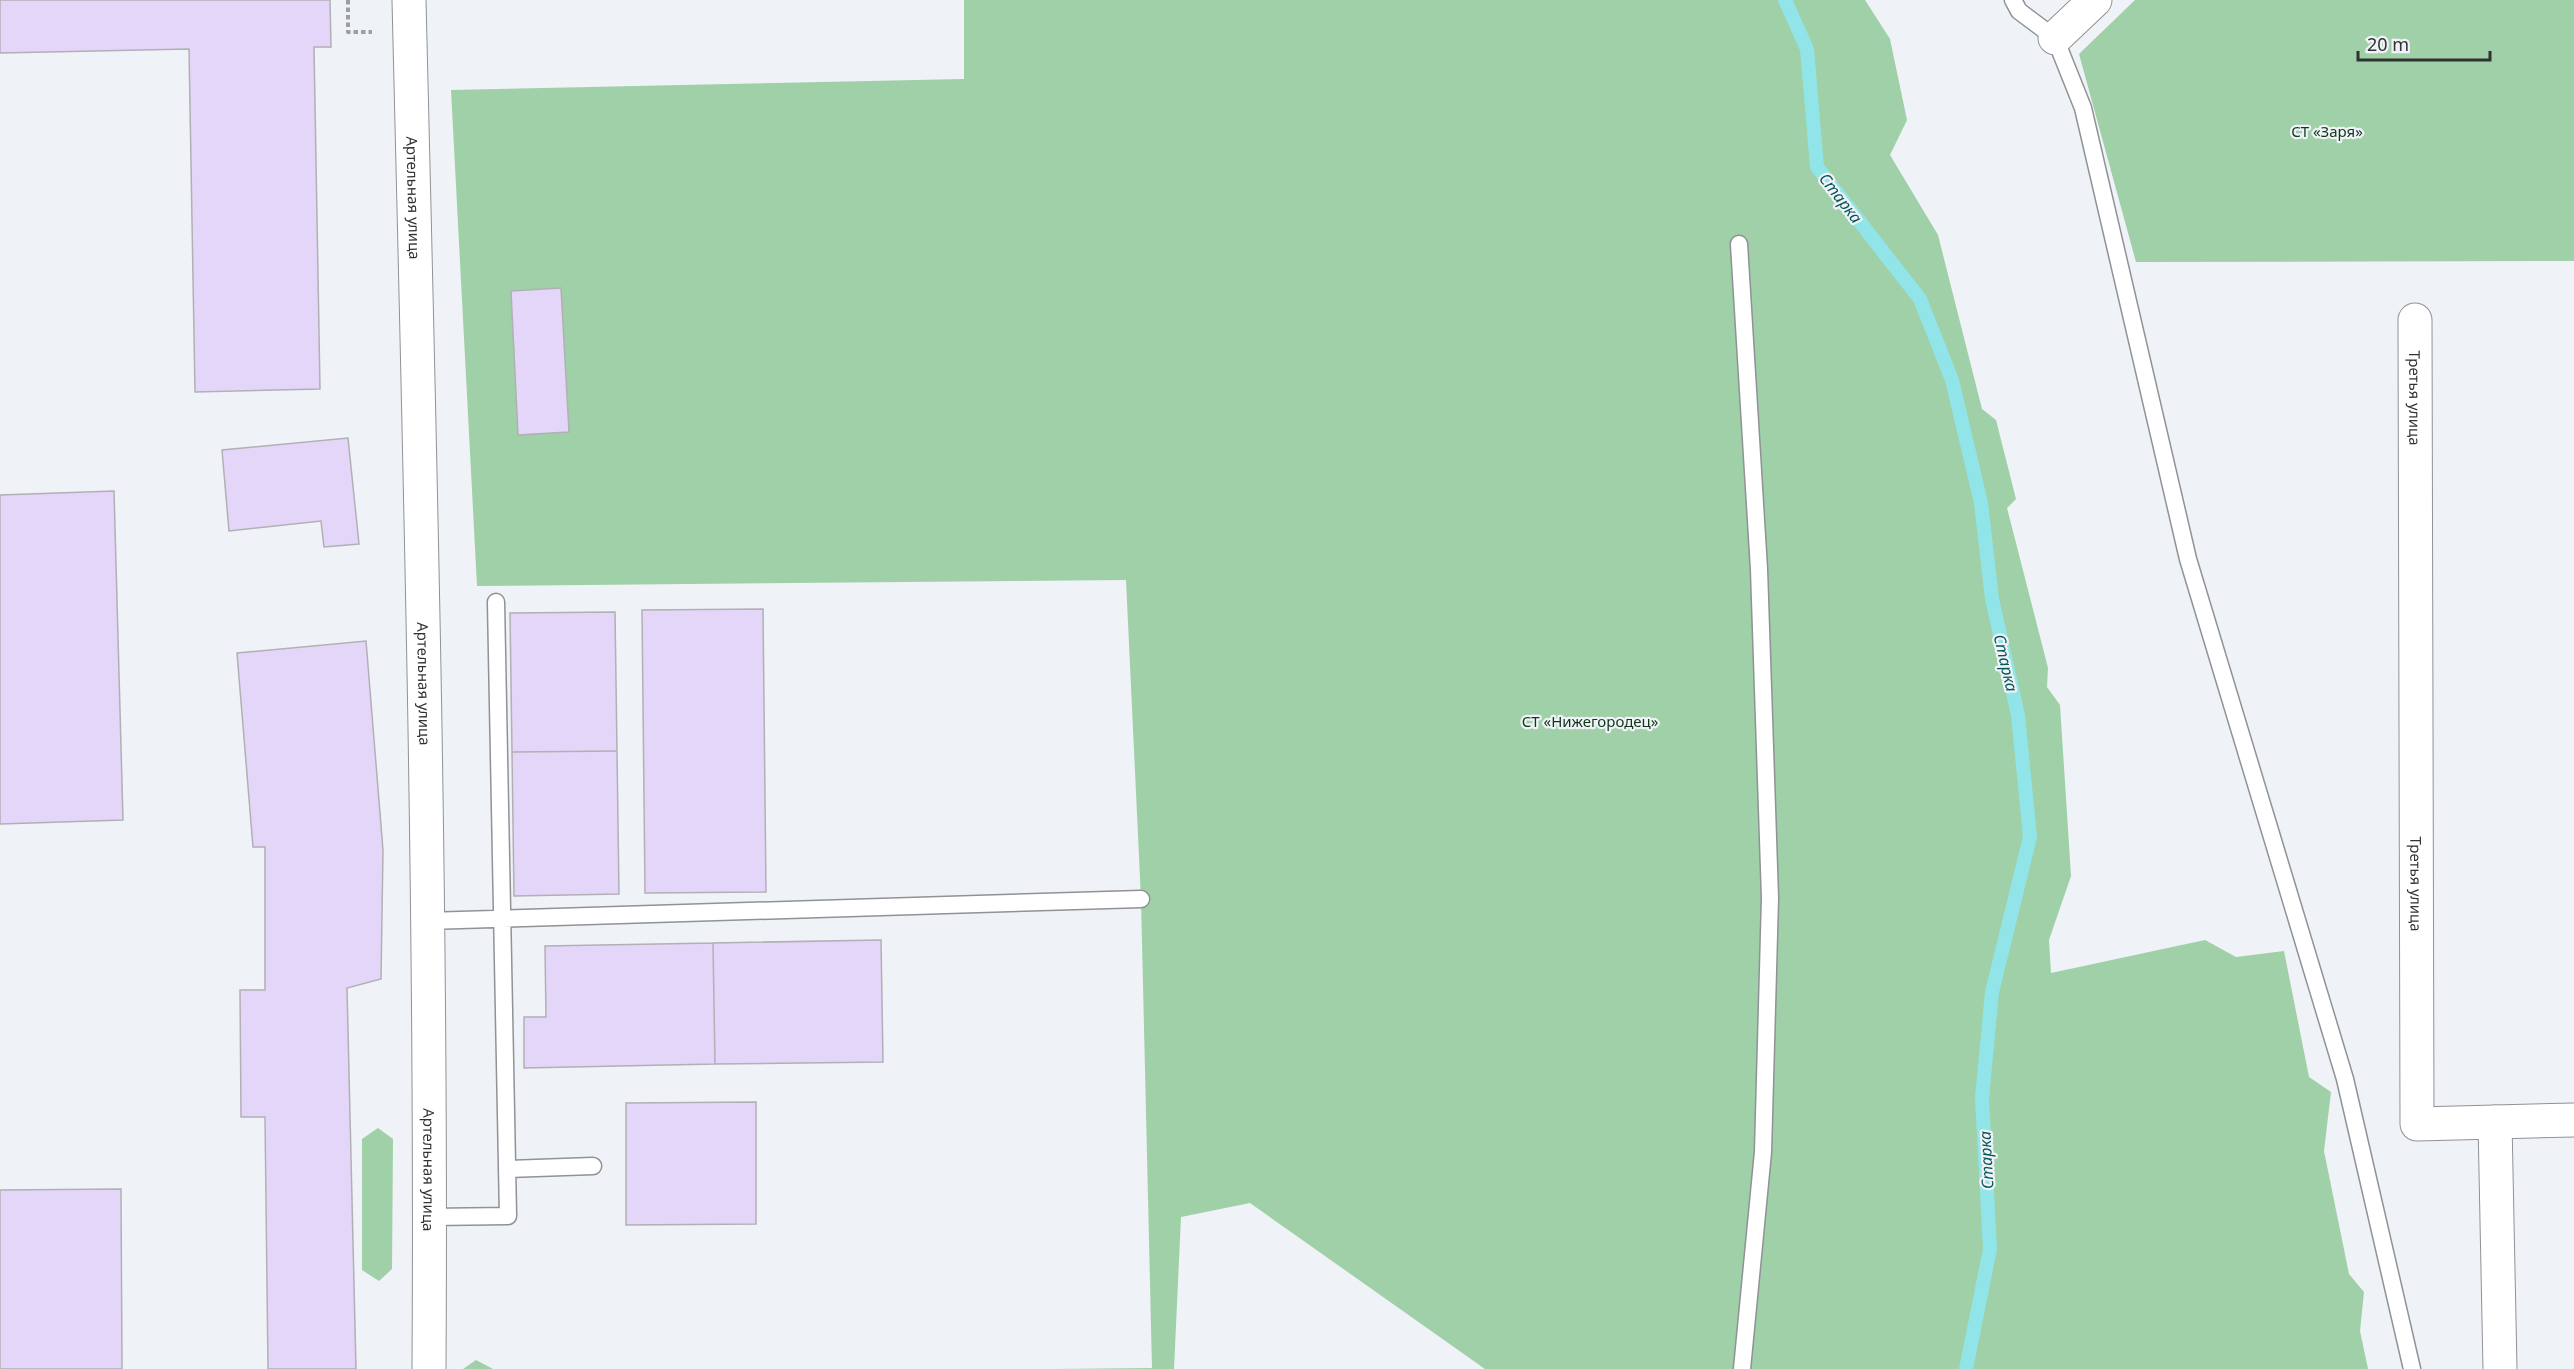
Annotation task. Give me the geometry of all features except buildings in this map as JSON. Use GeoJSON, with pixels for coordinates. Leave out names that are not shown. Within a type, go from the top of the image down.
{"type":"FeatureCollection","features":[{"type":"Feature","properties":{"kind":"street","name":"Артельная улица"},"geometry":{"type":"LineString","coordinates":[[409,0],[423,585],[430,1217],[429,1369]]}},
{"type":"Feature","properties":{"kind":"street"},"geometry":{"type":"LineString","coordinates":[[2055,38],[2095,0]]}},
{"type":"Feature","properties":{"kind":"street","name":"Третья улица"},"geometry":{"type":"LineString","coordinates":[[2415,320],[2417,1124],[2495,1122]]}},
{"type":"Feature","properties":{"kind":"street"},"geometry":{"type":"LineString","coordinates":[[2500,1369],[2495,1122],[2574,1120]]}},
{"type":"Feature","properties":{"kind":"lane"},"geometry":{"type":"LineString","coordinates":[[2013,0],[2019,11],[2055,38],[2083,108],[2188,559],[2345,1079],[2412,1369]]}},
{"type":"Feature","properties":{"kind":"lane"},"geometry":{"type":"LineString","coordinates":[[1739,244],[1759,569],[1770,898],[1763,1152],[1742,1369]]}},
{"type":"Feature","properties":{"kind":"lane"},"geometry":{"type":"LineString","coordinates":[[430,1217],[508,1216],[495,602]]}},
{"type":"Feature","properties":{"kind":"lane"},"geometry":{"type":"LineString","coordinates":[[426,921],[1141,899]]}},
{"type":"Feature","properties":{"kind":"lane"},"geometry":{"type":"LineString","coordinates":[[507,1169],[593,1166]]}},
{"type":"Feature","properties":{"kind":"path"},"geometry":{"type":"LineString","coordinates":[[348,0],[348,32],[379,32]]}},
{"type":"Feature","properties":{"kind":"green space","name":"СТ «Нижегородец»"},"geometry":{"type":"Polygon","coordinates":[[[964,0],[1865,0],[1890,39],[1907,120],[1890,155],[1938,235],[1982,409],[1996,420],[2016,499],[2007,508],[2048,668],[2047,687],[2060,705],[2071,876],[2049,940],[2051,973],[2205,940],[2236,957],[2284,951],[2309,1077],[2331,1092],[2324,1151],[2349,1274],[2364,1292],[2360,1331],[2368,1369],[1485,1369],[1250,1203],[1181,1217],[1174,1369],[1055,1369],[1152,1368],[1141,899],[1126,580],[477,586],[451,90],[964,79],[964,0]]]}},
{"type":"Feature","properties":{"kind":"green space","name":"СТ «Заря»"},"geometry":{"type":"Polygon","coordinates":[[[2135,0],[2574,0],[2574,261],[2136,262],[2079,54],[2135,0]]]}},
{"type":"Feature","properties":{"kind":"green space"},"geometry":{"type":"Polygon","coordinates":[[[378,1128],[393,1139],[392,1269],[379,1281],[362,1270],[362,1139],[378,1128]]]}},
{"type":"Feature","properties":{"kind":"green space"},"geometry":{"type":"Polygon","coordinates":[[[476,1360],[493,1369],[463,1369],[476,1360]]]}},
{"type":"Feature","properties":{"kind":"waterway","name":"Старка"},"geometry":{"type":"LineString","coordinates":[[1785,0],[1807,49],[1817,167],[1920,299],[1952,380],[1981,503],[1992,599],[2018,715],[2030,837],[1992,992],[1982,1098],[1990,1249],[1966,1369]]}}]}
